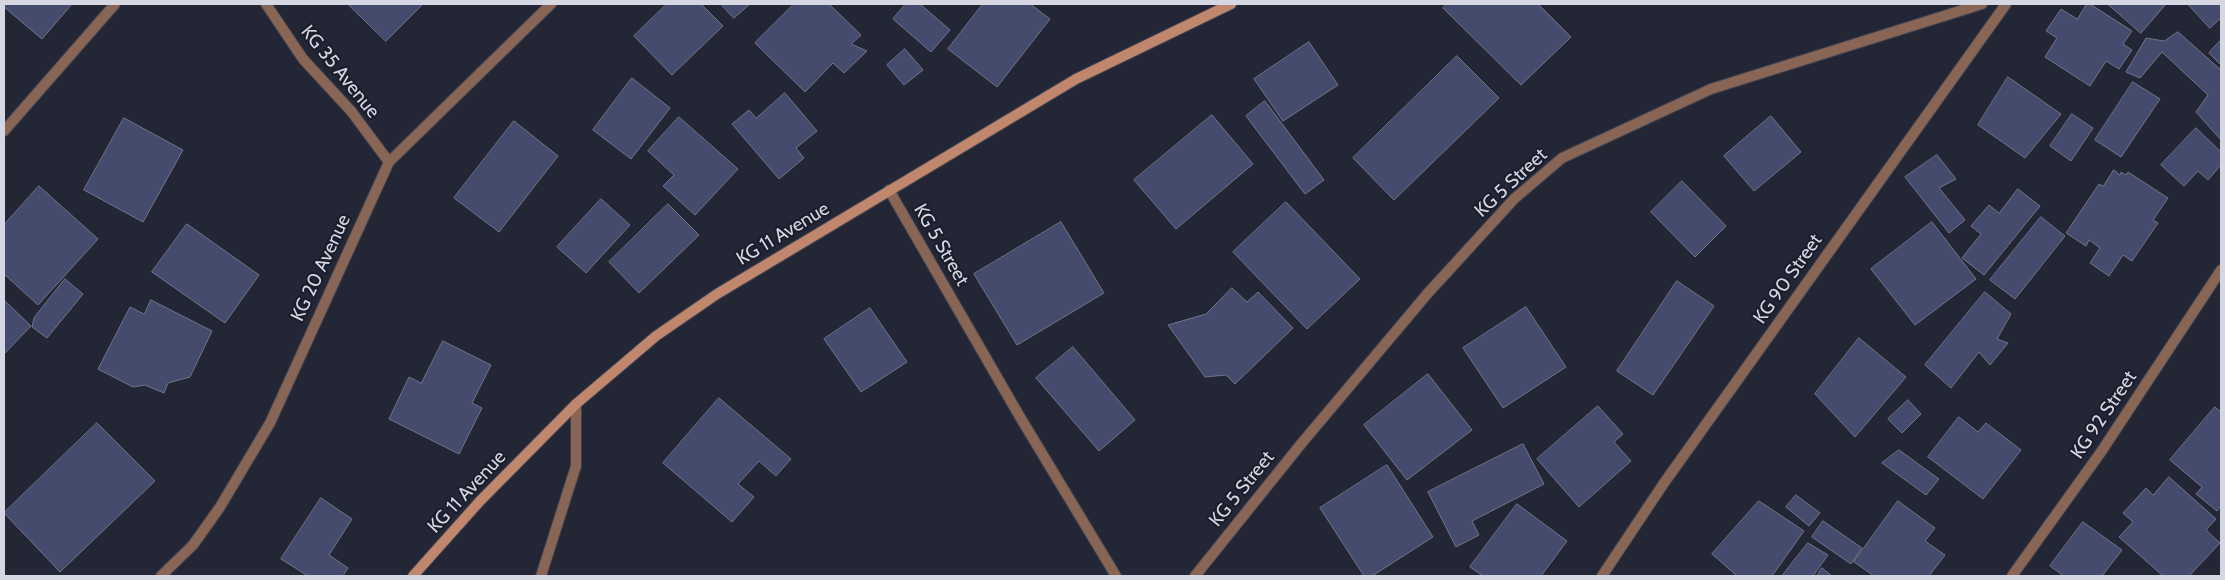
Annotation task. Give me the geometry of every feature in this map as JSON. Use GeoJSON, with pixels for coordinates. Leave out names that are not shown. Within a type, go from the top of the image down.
{"type":"FeatureCollection","features":[{"type":"Feature","properties":{"kind":"main road","name":"KG 11 Avenue"},"geometry":{"type":"LineString","coordinates":[[413,576],[480,501],[576,404],[656,336],[717,294],[1076,79],[1231,4]]}},
{"type":"Feature","properties":{"kind":"street"},"geometry":{"type":"LineString","coordinates":[[4,131],[115,4]]}},
{"type":"Feature","properties":{"kind":"street","name":"KG 35 Avenue"},"geometry":{"type":"LineString","coordinates":[[266,4],[303,59],[351,111],[389,162]]}},
{"type":"Feature","properties":{"kind":"street","name":"KG 20 Avenue"},"geometry":{"type":"LineString","coordinates":[[161,576],[193,545],[220,507],[270,423],[389,162],[551,4]]}},
{"type":"Feature","properties":{"kind":"street","name":"KG 5 Street"},"geometry":{"type":"LineString","coordinates":[[1195,576],[1301,444],[1428,293],[1514,199],[1562,158],[1711,89],[1982,4]]}},
{"type":"Feature","properties":{"kind":"street","name":"KG 90 Street"},"geometry":{"type":"LineString","coordinates":[[1602,576],[1664,483],[2006,4]]}},
{"type":"Feature","properties":{"kind":"street","name":"KG 5 Street"},"geometry":{"type":"LineString","coordinates":[[889,190],[1020,417],[1116,576]]}},
{"type":"Feature","properties":{"kind":"street","name":"KG 92 Street"},"geometry":{"type":"LineString","coordinates":[[2012,576],[2101,452],[2221,270]]}},
{"type":"Feature","properties":{"kind":"street"},"geometry":{"type":"LineString","coordinates":[[541,576],[576,466],[576,404]]}},
{"type":"Feature","properties":{"kind":"building"},"geometry":{"type":"Polygon","coordinates":[[[4,4],[72,4],[42,39],[4,7],[4,4]]]}},
{"type":"Feature","properties":{"kind":"building"},"geometry":{"type":"Polygon","coordinates":[[[348,4],[423,4],[386,41],[348,4]]]}},
{"type":"Feature","properties":{"kind":"building"},"geometry":{"type":"Polygon","coordinates":[[[667,4],[701,4],[723,26],[672,75],[634,36],[667,4]]]}},
{"type":"Feature","properties":{"kind":"building"},"geometry":{"type":"Polygon","coordinates":[[[721,4],[750,4],[734,18],[721,4]]]}},
{"type":"Feature","properties":{"kind":"building"},"geometry":{"type":"Polygon","coordinates":[[[794,4],[829,4],[861,35],[851,44],[867,51],[844,73],[833,63],[805,92],[755,43],[794,4]]]}},
{"type":"Feature","properties":{"kind":"building"},"geometry":{"type":"Polygon","coordinates":[[[906,4],[920,4],[950,30],[931,52],[893,19],[906,4]]]}},
{"type":"Feature","properties":{"kind":"building"},"geometry":{"type":"Polygon","coordinates":[[[983,4],[1030,4],[1050,19],[997,87],[948,49],[983,4]]]}},
{"type":"Feature","properties":{"kind":"building"},"geometry":{"type":"Polygon","coordinates":[[[1447,4],[1538,4],[1571,37],[1521,85],[1443,8],[1447,4]]]}},
{"type":"Feature","properties":{"kind":"building"},"geometry":{"type":"Polygon","coordinates":[[[2087,4],[2090,4],[2132,31],[2123,44],[2132,50],[2119,69],[2106,61],[2090,86],[2045,57],[2057,38],[2046,31],[2061,9],[2077,19],[2087,4]]]}},
{"type":"Feature","properties":{"kind":"building"},"geometry":{"type":"Polygon","coordinates":[[[2108,4],[2166,4],[2141,33],[2108,4]]]}},
{"type":"Feature","properties":{"kind":"building"},"geometry":{"type":"Polygon","coordinates":[[[2188,4],[2221,4],[2221,18],[2210,28],[2188,4]]]}},
{"type":"Feature","properties":{"kind":"building"},"geometry":{"type":"Polygon","coordinates":[[[2178,32],[2221,70],[2221,140],[2196,112],[2208,95],[2162,52],[2140,78],[2126,72],[2146,38],[2164,41],[2178,32]]]}},
{"type":"Feature","properties":{"kind":"building"},"geometry":{"type":"Polygon","coordinates":[[[2221,40],[2221,65],[2209,53],[2221,40]]]}},
{"type":"Feature","properties":{"kind":"building"},"geometry":{"type":"Polygon","coordinates":[[[1309,42],[1338,85],[1283,121],[1254,79],[1309,42]]]}},
{"type":"Feature","properties":{"kind":"building"},"geometry":{"type":"Polygon","coordinates":[[[905,49],[923,70],[904,85],[887,65],[905,49]]]}},
{"type":"Feature","properties":{"kind":"building"},"geometry":{"type":"Polygon","coordinates":[[[1457,56],[1499,98],[1394,200],[1353,158],[1457,56]]]}},
{"type":"Feature","properties":{"kind":"building"},"geometry":{"type":"Polygon","coordinates":[[[2008,77],[2061,114],[2025,158],[1978,125],[2008,77]]]}},
{"type":"Feature","properties":{"kind":"building"},"geometry":{"type":"Polygon","coordinates":[[[632,78],[670,108],[631,159],[593,130],[632,78]]]}},
{"type":"Feature","properties":{"kind":"building"},"geometry":{"type":"Polygon","coordinates":[[[2133,82],[2160,99],[2121,157],[2095,140],[2133,82]]]}},
{"type":"Feature","properties":{"kind":"building"},"geometry":{"type":"Polygon","coordinates":[[[785,93],[817,131],[796,148],[804,158],[779,179],[732,124],[749,110],[756,118],[785,93]]]}},
{"type":"Feature","properties":{"kind":"building"},"geometry":{"type":"Polygon","coordinates":[[[1265,101],[1324,180],[1305,194],[1246,116],[1265,101]]]}},
{"type":"Feature","properties":{"kind":"building"},"geometry":{"type":"Polygon","coordinates":[[[2072,114],[2093,128],[2071,161],[2050,146],[2072,114]]]}},
{"type":"Feature","properties":{"kind":"building"},"geometry":{"type":"Polygon","coordinates":[[[1212,115],[1253,164],[1176,229],[1134,180],[1212,115]]]}},
{"type":"Feature","properties":{"kind":"building"},"geometry":{"type":"Polygon","coordinates":[[[1771,116],[1801,152],[1754,191],[1724,156],[1771,116]]]}},
{"type":"Feature","properties":{"kind":"building"},"geometry":{"type":"Polygon","coordinates":[[[679,117],[738,169],[695,215],[663,186],[674,175],[648,151],[679,117]]]}},
{"type":"Feature","properties":{"kind":"building"},"geometry":{"type":"Polygon","coordinates":[[[124,118],[183,150],[143,222],[84,190],[124,118]]]}},
{"type":"Feature","properties":{"kind":"building"},"geometry":{"type":"Polygon","coordinates":[[[514,121],[558,156],[499,232],[454,198],[514,121]]]}},
{"type":"Feature","properties":{"kind":"building"},"geometry":{"type":"Polygon","coordinates":[[[2196,128],[2221,152],[2221,165],[2208,180],[2198,171],[2184,186],[2161,165],[2196,128]]]}},
{"type":"Feature","properties":{"kind":"building"},"geometry":{"type":"Polygon","coordinates":[[[1937,155],[1956,179],[1939,188],[1965,220],[1949,233],[1905,177],[1937,155]]]}},
{"type":"Feature","properties":{"kind":"building"},"geometry":{"type":"Polygon","coordinates":[[[2114,170],[2120,175],[2121,172],[2126,175],[2128,172],[2168,198],[2153,220],[2158,223],[2132,261],[2123,255],[2109,276],[2090,263],[2100,248],[2089,240],[2086,246],[2066,233],[2099,184],[2103,186],[2114,170]]]}},
{"type":"Feature","properties":{"kind":"building"},"geometry":{"type":"Polygon","coordinates":[[[1682,181],[1726,226],[1695,257],[1651,212],[1682,181]]]}},
{"type":"Feature","properties":{"kind":"building"},"geometry":{"type":"Polygon","coordinates":[[[39,186],[98,239],[38,305],[4,274],[4,225],[39,186]]]}},
{"type":"Feature","properties":{"kind":"building"},"geometry":{"type":"Polygon","coordinates":[[[2018,189],[2040,206],[1984,275],[1962,258],[1981,234],[1971,226],[1989,205],[1999,213],[2018,189]]]}},
{"type":"Feature","properties":{"kind":"building"},"geometry":{"type":"Polygon","coordinates":[[[601,199],[630,225],[586,273],[557,247],[601,199]]]}},
{"type":"Feature","properties":{"kind":"building"},"geometry":{"type":"Polygon","coordinates":[[[1286,202],[1360,279],[1307,329],[1233,252],[1286,202]]]}},
{"type":"Feature","properties":{"kind":"building"},"geometry":{"type":"Polygon","coordinates":[[[668,204],[699,235],[639,293],[609,262],[668,204]]]}},
{"type":"Feature","properties":{"kind":"building"},"geometry":{"type":"Polygon","coordinates":[[[2041,217],[2065,236],[2015,299],[1990,280],[2041,217]]]}},
{"type":"Feature","properties":{"kind":"building"},"geometry":{"type":"Polygon","coordinates":[[[1061,222],[1104,293],[1017,345],[974,274],[1061,222]]]}},
{"type":"Feature","properties":{"kind":"building"},"geometry":{"type":"Polygon","coordinates":[[[1932,222],[1976,279],[1915,325],[1871,269],[1932,222]]]}},
{"type":"Feature","properties":{"kind":"building"},"geometry":{"type":"Polygon","coordinates":[[[187,224],[259,275],[225,323],[152,272],[187,224]]]}},
{"type":"Feature","properties":{"kind":"building"},"geometry":{"type":"Polygon","coordinates":[[[65,279],[83,294],[47,338],[32,327],[34,318],[65,279]]]}},
{"type":"Feature","properties":{"kind":"building"},"geometry":{"type":"Polygon","coordinates":[[[1677,281],[1714,306],[1653,395],[1617,371],[1677,281]]]}},
{"type":"Feature","properties":{"kind":"building"},"geometry":{"type":"Polygon","coordinates":[[[1232,288],[1247,302],[1258,292],[1293,328],[1235,384],[1226,375],[1205,377],[1168,325],[1206,314],[1232,288]]]}},
{"type":"Feature","properties":{"kind":"building"},"geometry":{"type":"Polygon","coordinates":[[[1985,292],[2011,314],[1997,339],[2008,343],[1990,365],[1979,352],[1951,388],[1925,365],[1985,292]]]}},
{"type":"Feature","properties":{"kind":"building"},"geometry":{"type":"Polygon","coordinates":[[[4,300],[31,326],[4,354],[4,300]]]}},
{"type":"Feature","properties":{"kind":"building"},"geometry":{"type":"Polygon","coordinates":[[[151,300],[212,331],[190,377],[168,383],[164,393],[145,385],[133,387],[98,369],[130,307],[144,314],[151,300]]]}},
{"type":"Feature","properties":{"kind":"building"},"geometry":{"type":"Polygon","coordinates":[[[1526,307],[1566,367],[1503,408],[1463,348],[1526,307]]]}},
{"type":"Feature","properties":{"kind":"building"},"geometry":{"type":"Polygon","coordinates":[[[870,308],[907,362],[861,392],[824,339],[870,308]]]}},
{"type":"Feature","properties":{"kind":"building"},"geometry":{"type":"Polygon","coordinates":[[[1859,338],[1906,377],[1855,437],[1815,394],[1859,338]]]}},
{"type":"Feature","properties":{"kind":"building"},"geometry":{"type":"Polygon","coordinates":[[[443,341],[491,365],[472,403],[482,408],[459,454],[389,419],[409,377],[421,383],[443,341]]]}},
{"type":"Feature","properties":{"kind":"building"},"geometry":{"type":"Polygon","coordinates":[[[1073,347],[1135,420],[1099,451],[1036,378],[1073,347]]]}},
{"type":"Feature","properties":{"kind":"building"},"geometry":{"type":"Polygon","coordinates":[[[1428,374],[1472,430],[1407,480],[1364,425],[1428,374]]]}},
{"type":"Feature","properties":{"kind":"building"},"geometry":{"type":"Polygon","coordinates":[[[719,398],[791,459],[776,476],[759,461],[738,484],[754,497],[732,522],[663,463],[719,398]]]}},
{"type":"Feature","properties":{"kind":"building"},"geometry":{"type":"Polygon","coordinates":[[[1908,400],[1921,414],[1902,433],[1888,419],[1908,400]]]}},
{"type":"Feature","properties":{"kind":"building"},"geometry":{"type":"Polygon","coordinates":[[[1598,406],[1623,434],[1614,442],[1631,461],[1579,507],[1537,459],[1598,406]]]}},
{"type":"Feature","properties":{"kind":"building"},"geometry":{"type":"Polygon","coordinates":[[[2215,407],[2221,412],[2221,506],[2217,511],[2196,494],[2202,487],[2170,460],[2215,407]]]}},
{"type":"Feature","properties":{"kind":"building"},"geometry":{"type":"Polygon","coordinates":[[[1959,417],[1978,432],[1986,423],[2021,450],[1983,499],[1928,457],[1959,417]]]}},
{"type":"Feature","properties":{"kind":"building"},"geometry":{"type":"Polygon","coordinates":[[[97,423],[155,481],[60,572],[4,513],[97,423]]]}},
{"type":"Feature","properties":{"kind":"building"},"geometry":{"type":"Polygon","coordinates":[[[1523,444],[1544,484],[1472,521],[1479,535],[1456,547],[1428,492],[1523,444]]]}},
{"type":"Feature","properties":{"kind":"building"},"geometry":{"type":"Polygon","coordinates":[[[1899,450],[1939,479],[1926,495],[1882,463],[1899,450]]]}},
{"type":"Feature","properties":{"kind":"building"},"geometry":{"type":"Polygon","coordinates":[[[1387,465],[1433,537],[1372,576],[1364,576],[1320,508],[1387,465]]]}},
{"type":"Feature","properties":{"kind":"building"},"geometry":{"type":"Polygon","coordinates":[[[2169,477],[2216,519],[2206,530],[2220,543],[2189,576],[2163,576],[2119,537],[2133,522],[2123,513],[2146,488],[2153,495],[2169,477]]]}},
{"type":"Feature","properties":{"kind":"building"},"geometry":{"type":"Polygon","coordinates":[[[1796,495],[1820,513],[1809,526],[1786,507],[1796,495]]]}},
{"type":"Feature","properties":{"kind":"building"},"geometry":{"type":"Polygon","coordinates":[[[321,498],[352,519],[329,555],[348,568],[343,576],[308,576],[281,559],[321,498]]]}},
{"type":"Feature","properties":{"kind":"building"},"geometry":{"type":"Polygon","coordinates":[[[1759,501],[1804,531],[1772,576],[1737,576],[1712,554],[1759,501]]]}},
{"type":"Feature","properties":{"kind":"building"},"geometry":{"type":"Polygon","coordinates":[[[1898,501],[1935,528],[1925,541],[1945,555],[1929,576],[1874,576],[1854,562],[1898,501]]]}},
{"type":"Feature","properties":{"kind":"building"},"geometry":{"type":"Polygon","coordinates":[[[1517,504],[1567,541],[1541,576],[1483,576],[1470,567],[1517,504]]]}},
{"type":"Feature","properties":{"kind":"building"},"geometry":{"type":"Polygon","coordinates":[[[1823,521],[1862,548],[1851,564],[1812,537],[1823,521]]]}},
{"type":"Feature","properties":{"kind":"building"},"geometry":{"type":"Polygon","coordinates":[[[2083,522],[2122,550],[2102,576],[2064,576],[2050,566],[2083,522]]]}},
{"type":"Feature","properties":{"kind":"building"},"geometry":{"type":"Polygon","coordinates":[[[1808,543],[1828,555],[1813,576],[1782,576],[1808,543]]]}},
{"type":"Feature","properties":{"kind":"building"},"geometry":{"type":"Polygon","coordinates":[[[1822,568],[1832,576],[1817,576],[1822,568]]]}}]}
